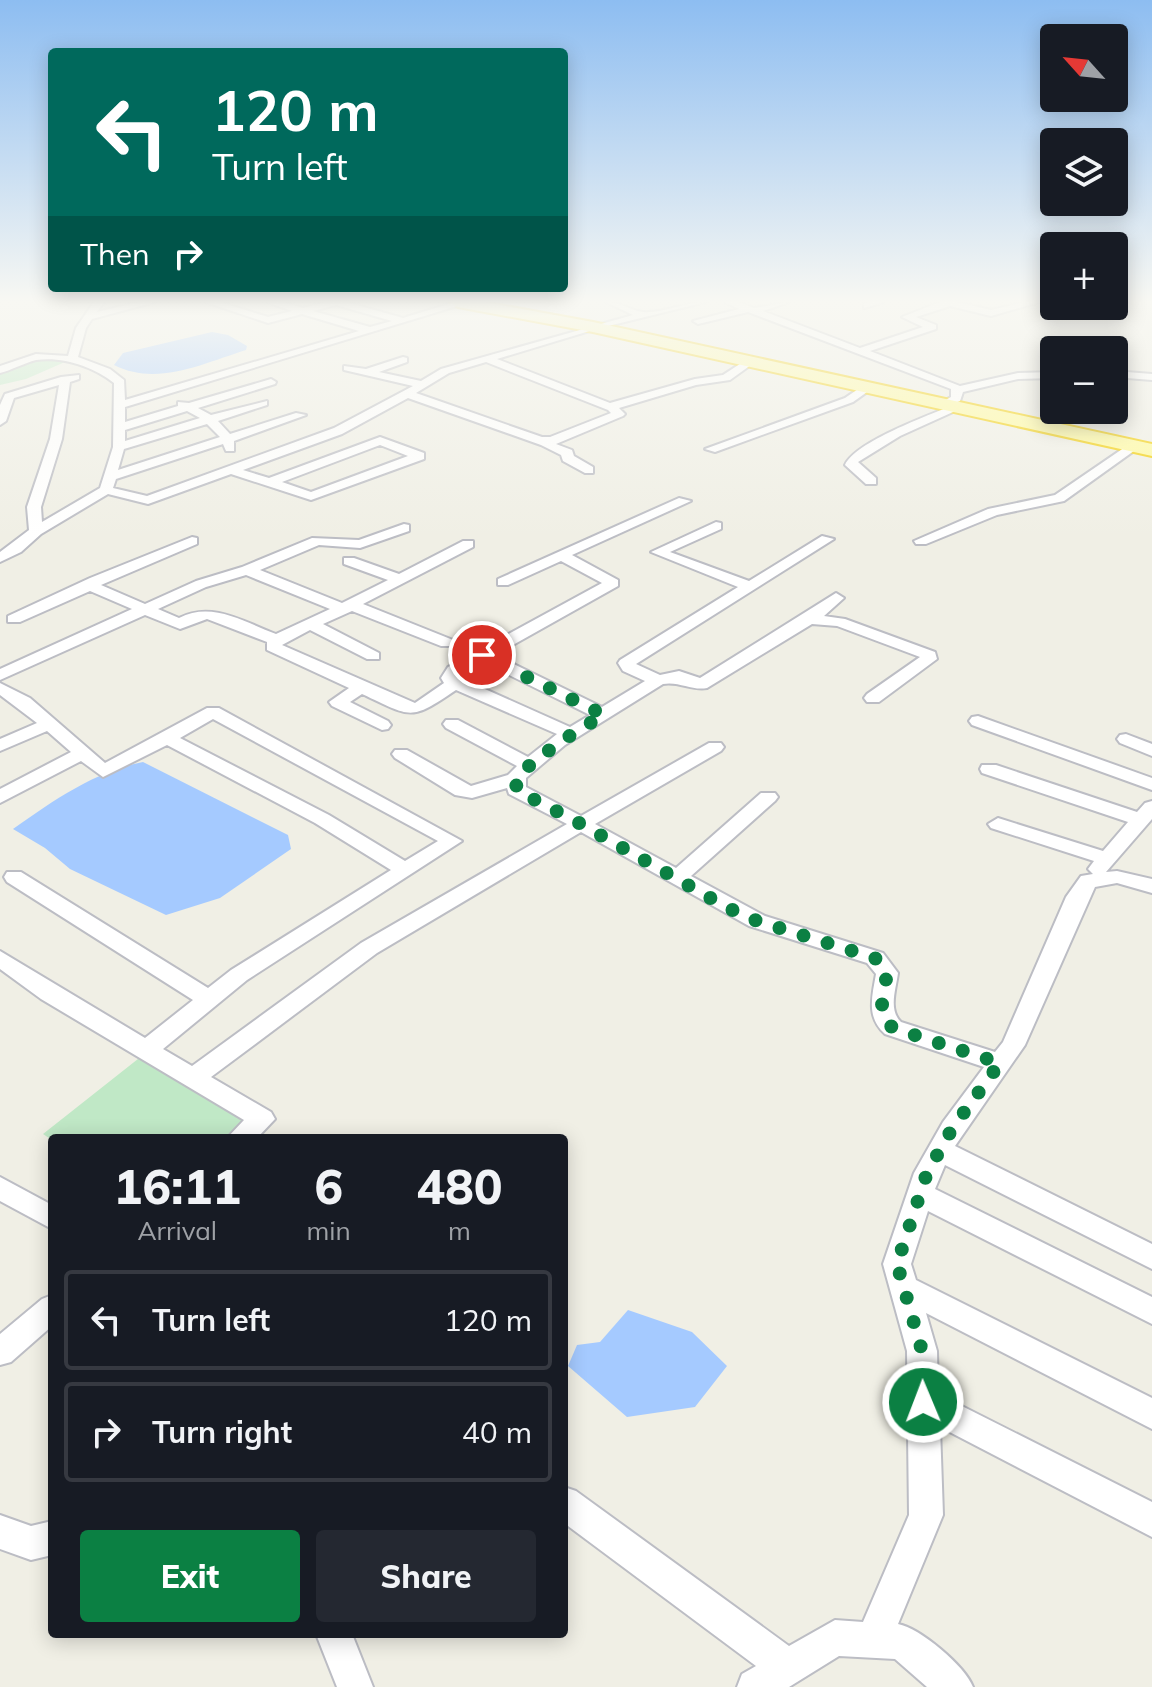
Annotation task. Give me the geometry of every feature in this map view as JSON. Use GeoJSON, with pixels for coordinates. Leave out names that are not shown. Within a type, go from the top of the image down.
{"type":"FeatureCollection","features":[{"type":"Feature","properties":{"kind":"highway"},"geometry":{"type":"LineString","coordinates":[[838,381],[954,400]]}},
{"type":"Feature","properties":{"kind":"highway"},"geometry":{"type":"LineString","coordinates":[[862,381],[1146,445]]}},
{"type":"Feature","properties":{"kind":"street"},"geometry":{"type":"LineString","coordinates":[[4,408],[61,381]]}},
{"type":"Feature","properties":{"kind":"street"},"geometry":{"type":"LineString","coordinates":[[36,531],[34,507],[56,439],[65,381]]}},
{"type":"Feature","properties":{"kind":"street"},"geometry":{"type":"LineString","coordinates":[[125,381],[189,407],[209,419],[229,439],[235,468]]}},
{"type":"Feature","properties":{"kind":"street"},"geometry":{"type":"LineString","coordinates":[[120,405],[203,381]]}},
{"type":"Feature","properties":{"kind":"street"},"geometry":{"type":"LineString","coordinates":[[403,381],[420,384]]}},
{"type":"Feature","properties":{"kind":"street"},"geometry":{"type":"LineString","coordinates":[[108,483],[148,500],[338,431],[408,394],[426,381]]}},
{"type":"Feature","properties":{"kind":"street"},"geometry":{"type":"LineString","coordinates":[[543,381],[617,409],[619,414],[547,445],[568,453],[567,458],[589,470]]}},
{"type":"Feature","properties":{"kind":"street"},"geometry":{"type":"LineString","coordinates":[[609,407],[705,381]]}},
{"type":"Feature","properties":{"kind":"street"},"geometry":{"type":"LineString","coordinates":[[917,381],[954,400]]}},
{"type":"Feature","properties":{"kind":"street"},"geometry":{"type":"LineString","coordinates":[[871,481],[851,465],[853,460],[954,400],[1003,381]]}},
{"type":"Feature","properties":{"kind":"street"},"geometry":{"type":"LineString","coordinates":[[119,428],[271,382]]}},
{"type":"Feature","properties":{"kind":"street"},"geometry":{"type":"LineString","coordinates":[[108,483],[119,447],[120,405],[130,383]]}},
{"type":"Feature","properties":{"kind":"street"},"geometry":{"type":"LineString","coordinates":[[711,449],[849,400],[868,387]]}},
{"type":"Feature","properties":{"kind":"street"},"geometry":{"type":"LineString","coordinates":[[408,394],[541,441],[552,441]]}},
{"type":"Feature","properties":{"kind":"street"},"geometry":{"type":"LineString","coordinates":[[119,447],[263,403]]}},
{"type":"Feature","properties":{"kind":"street"},"geometry":{"type":"LineString","coordinates":[[0,558],[16,549],[36,531],[75,511],[108,483],[300,415]]}},
{"type":"Feature","properties":{"kind":"street"},"geometry":{"type":"LineString","coordinates":[[235,468],[271,482],[311,496],[420,456],[380,441],[271,482]]}},
{"type":"Feature","properties":{"kind":"street"},"geometry":{"type":"LineString","coordinates":[[921,541],[993,512],[1059,498],[1146,445]]}},
{"type":"Feature","properties":{"kind":"street"},"geometry":{"type":"LineString","coordinates":[[503,582],[684,501]]}},
{"type":"Feature","properties":{"kind":"street"},"geometry":{"type":"LineString","coordinates":[[716,526],[658,552],[749,586]]}},
{"type":"Feature","properties":{"kind":"street"},"geometry":{"type":"LineString","coordinates":[[0,675],[201,584],[247,570],[317,541],[360,544],[404,528]]}},
{"type":"Feature","properties":{"kind":"street"},"geometry":{"type":"LineString","coordinates":[[658,680],[626,663],[827,539]]}},
{"type":"Feature","properties":{"kind":"street"},"geometry":{"type":"LineString","coordinates":[[14,619],[192,541]]}},
{"type":"Feature","properties":{"kind":"street"},"geometry":{"type":"LineString","coordinates":[[455,683],[418,708],[405,707],[273,647],[276,640],[468,544]]}},
{"type":"Feature","properties":{"kind":"street"},"geometry":{"type":"LineString","coordinates":[[561,555],[613,583],[482,655],[449,678],[571,734]]}},
{"type":"Feature","properties":{"kind":"street"},"geometry":{"type":"LineString","coordinates":[[349,561],[400,579]]}},
{"type":"Feature","properties":{"kind":"street"},"geometry":{"type":"LineString","coordinates":[[247,570],[447,643]]}},
{"type":"Feature","properties":{"kind":"street"},"geometry":{"type":"LineString","coordinates":[[93,584],[93,587],[180,624],[197,615],[209,614],[276,640]]}},
{"type":"Feature","properties":{"kind":"street"},"geometry":{"type":"LineString","coordinates":[[401,754],[462,791],[472,792],[523,772],[571,734],[658,680],[679,676],[701,684],[808,619],[836,598]]}},
{"type":"Feature","properties":{"kind":"street"},"geometry":{"type":"LineString","coordinates":[[808,619],[839,622],[929,655],[929,659],[873,698]]}},
{"type":"Feature","properties":{"kind":"street"},"geometry":{"type":"LineString","coordinates":[[311,624],[373,656]]}},
{"type":"Feature","properties":{"kind":"street"},"geometry":{"type":"LineString","coordinates":[[482,655],[604,715]]}},
{"type":"Feature","properties":{"kind":"street"},"geometry":{"type":"LineString","coordinates":[[361,687],[338,702],[382,725]]}},
{"type":"Feature","properties":{"kind":"street"},"geometry":{"type":"LineString","coordinates":[[0,688],[24,702],[103,771],[213,712],[452,841],[239,975],[145,1051]]}},
{"type":"Feature","properties":{"kind":"street"},"geometry":{"type":"LineString","coordinates":[[978,721],[1152,784]]}},
{"type":"Feature","properties":{"kind":"street"},"geometry":{"type":"LineString","coordinates":[[0,746],[49,724]]}},
{"type":"Feature","properties":{"kind":"street"},"geometry":{"type":"LineString","coordinates":[[452,724],[523,772]]}},
{"type":"Feature","properties":{"kind":"street"},"geometry":{"type":"LineString","coordinates":[[167,738],[322,819],[405,870]]}},
{"type":"Feature","properties":{"kind":"street"},"geometry":{"type":"LineString","coordinates":[[1126,739],[1152,751]]}},
{"type":"Feature","properties":{"kind":"street"},"geometry":{"type":"LineString","coordinates":[[194,1077],[369,948],[715,747]]}},
{"type":"Feature","properties":{"kind":"street"},"geometry":{"type":"LineString","coordinates":[[0,797],[83,753]]}},
{"type":"Feature","properties":{"kind":"street"},"geometry":{"type":"LineString","coordinates":[[873,1641],[926,1515],[922,1351],[897,1264],[920,1194],[940,1150],[1013,1045],[1077,897],[1146,814],[989,769]]}},
{"type":"Feature","properties":{"kind":"street"},"geometry":{"type":"LineString","coordinates":[[523,772],[516,790],[757,921],[875,958],[887,973],[882,1004],[885,1021],[893,1028],[1000,1063]]}},
{"type":"Feature","properties":{"kind":"street"},"geometry":{"type":"LineString","coordinates":[[677,878],[768,797]]}},
{"type":"Feature","properties":{"kind":"street"},"geometry":{"type":"LineString","coordinates":[[998,824],[1107,859]]}},
{"type":"Feature","properties":{"kind":"street"},"geometry":{"type":"LineString","coordinates":[[14,877],[208,999]]}},
{"type":"Feature","properties":{"kind":"street"},"geometry":{"type":"LineString","coordinates":[[1088,881],[1117,877],[1152,886]]}},
{"type":"Feature","properties":{"kind":"street"},"geometry":{"type":"LineString","coordinates":[[0,958],[49,993],[262,1119],[245,1134]]}},
{"type":"Feature","properties":{"kind":"street"},"geometry":{"type":"LineString","coordinates":[[940,1150],[1152,1257]]}},
{"type":"Feature","properties":{"kind":"street"},"geometry":{"type":"LineString","coordinates":[[0,1188],[48,1216]]}},
{"type":"Feature","properties":{"kind":"street"},"geometry":{"type":"LineString","coordinates":[[920,1194],[1152,1311]]}},
{"type":"Feature","properties":{"kind":"street"},"geometry":{"type":"LineString","coordinates":[[904,1288],[1152,1414]]}},
{"type":"Feature","properties":{"kind":"street"},"geometry":{"type":"LineString","coordinates":[[0,1352],[48,1311]]}},
{"type":"Feature","properties":{"kind":"street"},"geometry":{"type":"LineString","coordinates":[[923,1402],[1152,1520]]}},
{"type":"Feature","properties":{"kind":"street"},"geometry":{"type":"LineString","coordinates":[[568,1506],[788,1667]]}},
{"type":"Feature","properties":{"kind":"street"},"geometry":{"type":"LineString","coordinates":[[0,1532],[31,1543],[48,1539]]}},
{"type":"Feature","properties":{"kind":"street"},"geometry":{"type":"LineString","coordinates":[[336,1638],[355,1687]]}},
{"type":"Feature","properties":{"kind":"street"},"geometry":{"type":"LineString","coordinates":[[755,1687],[835,1638],[902,1642],[955,1687]]}},
{"type":"Feature","properties":{"kind":"green space"},"geometry":{"type":"Polygon","coordinates":[[[143,1055],[265,1122],[251,1134],[48,1134],[48,1137],[43,1134],[143,1055]]]}},
{"type":"Feature","properties":{"kind":"water"},"geometry":{"type":"Polygon","coordinates":[[[143,762],[288,835],[291,849],[220,898],[166,915],[70,869],[45,848],[13,829],[91,780],[143,762]]]}},
{"type":"Feature","properties":{"kind":"water"},"geometry":{"type":"Polygon","coordinates":[[[628,1310],[692,1332],[727,1366],[695,1407],[627,1417],[568,1366],[577,1345],[600,1342],[628,1310]]]}},
{"type":"Feature","properties":{"kind":"route"},"geometry":{"type":"LineString","coordinates":[[482,655],[604,715],[559,741],[529,765],[517,776],[514,783],[516,790],[728,908],[757,921],[875,958],[887,973],[882,1004],[885,1021],[893,1028],[1000,1063],[952,1129],[927,1173],[897,1264],[922,1351],[923,1402]]}}]}
